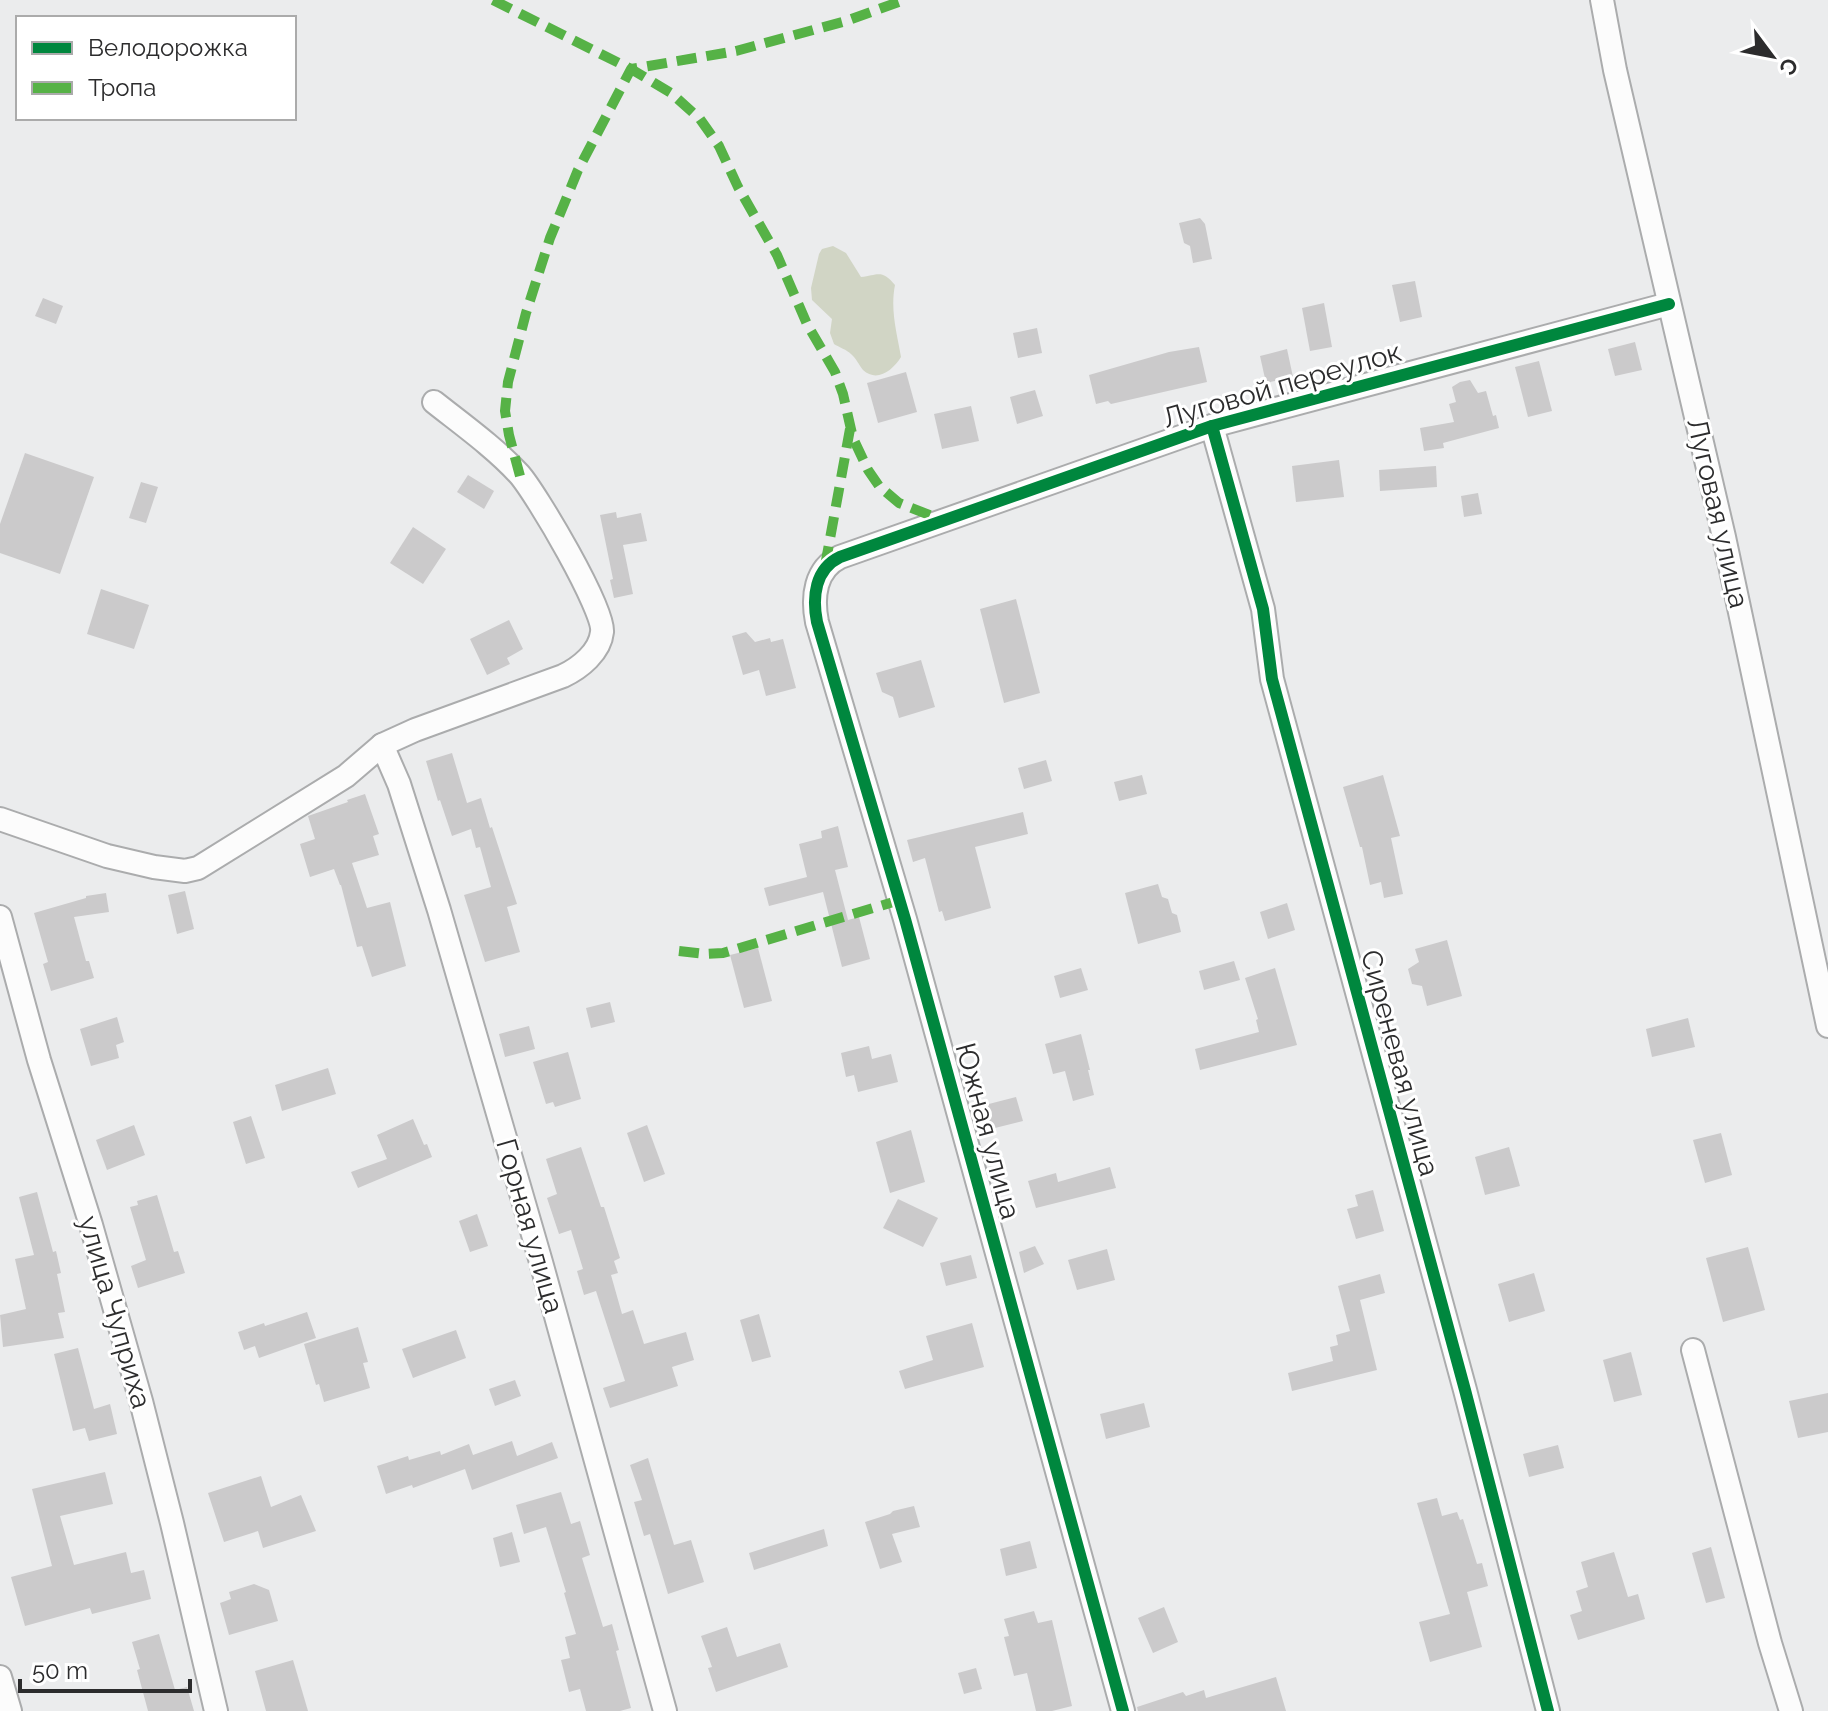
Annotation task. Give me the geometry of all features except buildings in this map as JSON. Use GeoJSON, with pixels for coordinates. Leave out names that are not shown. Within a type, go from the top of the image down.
{"type":"FeatureCollection","features":[{"type":"Feature","properties":{"kind":"street","name":"Луговая улица"},"geometry":{"type":"LineString","coordinates":[[1602,0],[1618,84],[1758,688],[1828,1026]]}},
{"type":"Feature","properties":{"kind":"street","name":"Луговой переулок"},"geometry":{"type":"LineString","coordinates":[[825,566],[888,540],[1212,426],[1669,304]]}},
{"type":"Feature","properties":{"kind":"street"},"geometry":{"type":"LineString","coordinates":[[0,819],[107,856],[154,867],[185,871],[198,868],[346,776],[382,745],[575,670],[595,650],[603,633],[593,599],[528,485],[509,464],[434,402]]}},
{"type":"Feature","properties":{"kind":"street","name":"Сиреневая улица"},"geometry":{"type":"LineString","coordinates":[[1212,426],[1263,609],[1272,679],[1465,1390],[1548,1711]]}},
{"type":"Feature","properties":{"kind":"street","name":"Южная улица"},"geometry":{"type":"LineString","coordinates":[[825,566],[814,596],[817,622],[900,900],[1123,1711]]}},
{"type":"Feature","properties":{"kind":"street","name":"Горная улица"},"geometry":{"type":"LineString","coordinates":[[382,745],[399,784],[439,910],[541,1262],[665,1711]]}},
{"type":"Feature","properties":{"kind":"street","name":"улица Чуприха"},"geometry":{"type":"LineString","coordinates":[[0,917],[39,1060],[91,1225],[141,1401],[216,1711]]}},
{"type":"Feature","properties":{"kind":"street"},"geometry":{"type":"LineString","coordinates":[[1693,1350],[1791,1711]]}},
{"type":"Feature","properties":{"kind":"street"},"geometry":{"type":"LineString","coordinates":[[0,1677],[10,1711]]}},
{"type":"Feature","properties":{"kind":"green space"},"geometry":{"type":"Polygon","coordinates":[[[833,246],[846,253],[861,277],[883,275],[895,285],[894,312],[901,357],[894,366],[879,375],[868,374],[854,357],[834,344],[830,333],[832,319],[812,300],[811,288],[819,254],[822,249],[833,246]]]}},
{"type":"Feature","properties":{"kind":"marked path"},"geometry":{"type":"LineString","coordinates":[[493,0],[631,69],[671,93],[700,119],[719,146],[738,187],[777,255],[807,324],[835,372],[853,438],[868,470],[879,486],[899,503],[942,520]]}},
{"type":"Feature","properties":{"kind":"marked path"},"geometry":{"type":"LineString","coordinates":[[520,476],[505,411],[508,382],[526,313],[550,238],[578,170],[631,69],[736,51],[846,21],[904,0]]}},
{"type":"Feature","properties":{"kind":"marked path"},"geometry":{"type":"LineString","coordinates":[[825,566],[850,429]]}},
{"type":"Feature","properties":{"kind":"marked path"},"geometry":{"type":"LineString","coordinates":[[679,951],[723,953],[900,900]]}},
{"type":"Feature","properties":{"kind":"cycle path"},"geometry":{"type":"LineString","coordinates":[[1123,1711],[905,919],[817,622],[815,594],[820,576],[840,557],[1212,426],[1669,304]]}},
{"type":"Feature","properties":{"kind":"cycle path"},"geometry":{"type":"LineString","coordinates":[[1212,426],[1263,609],[1272,679],[1465,1390],[1548,1711]]}}]}
